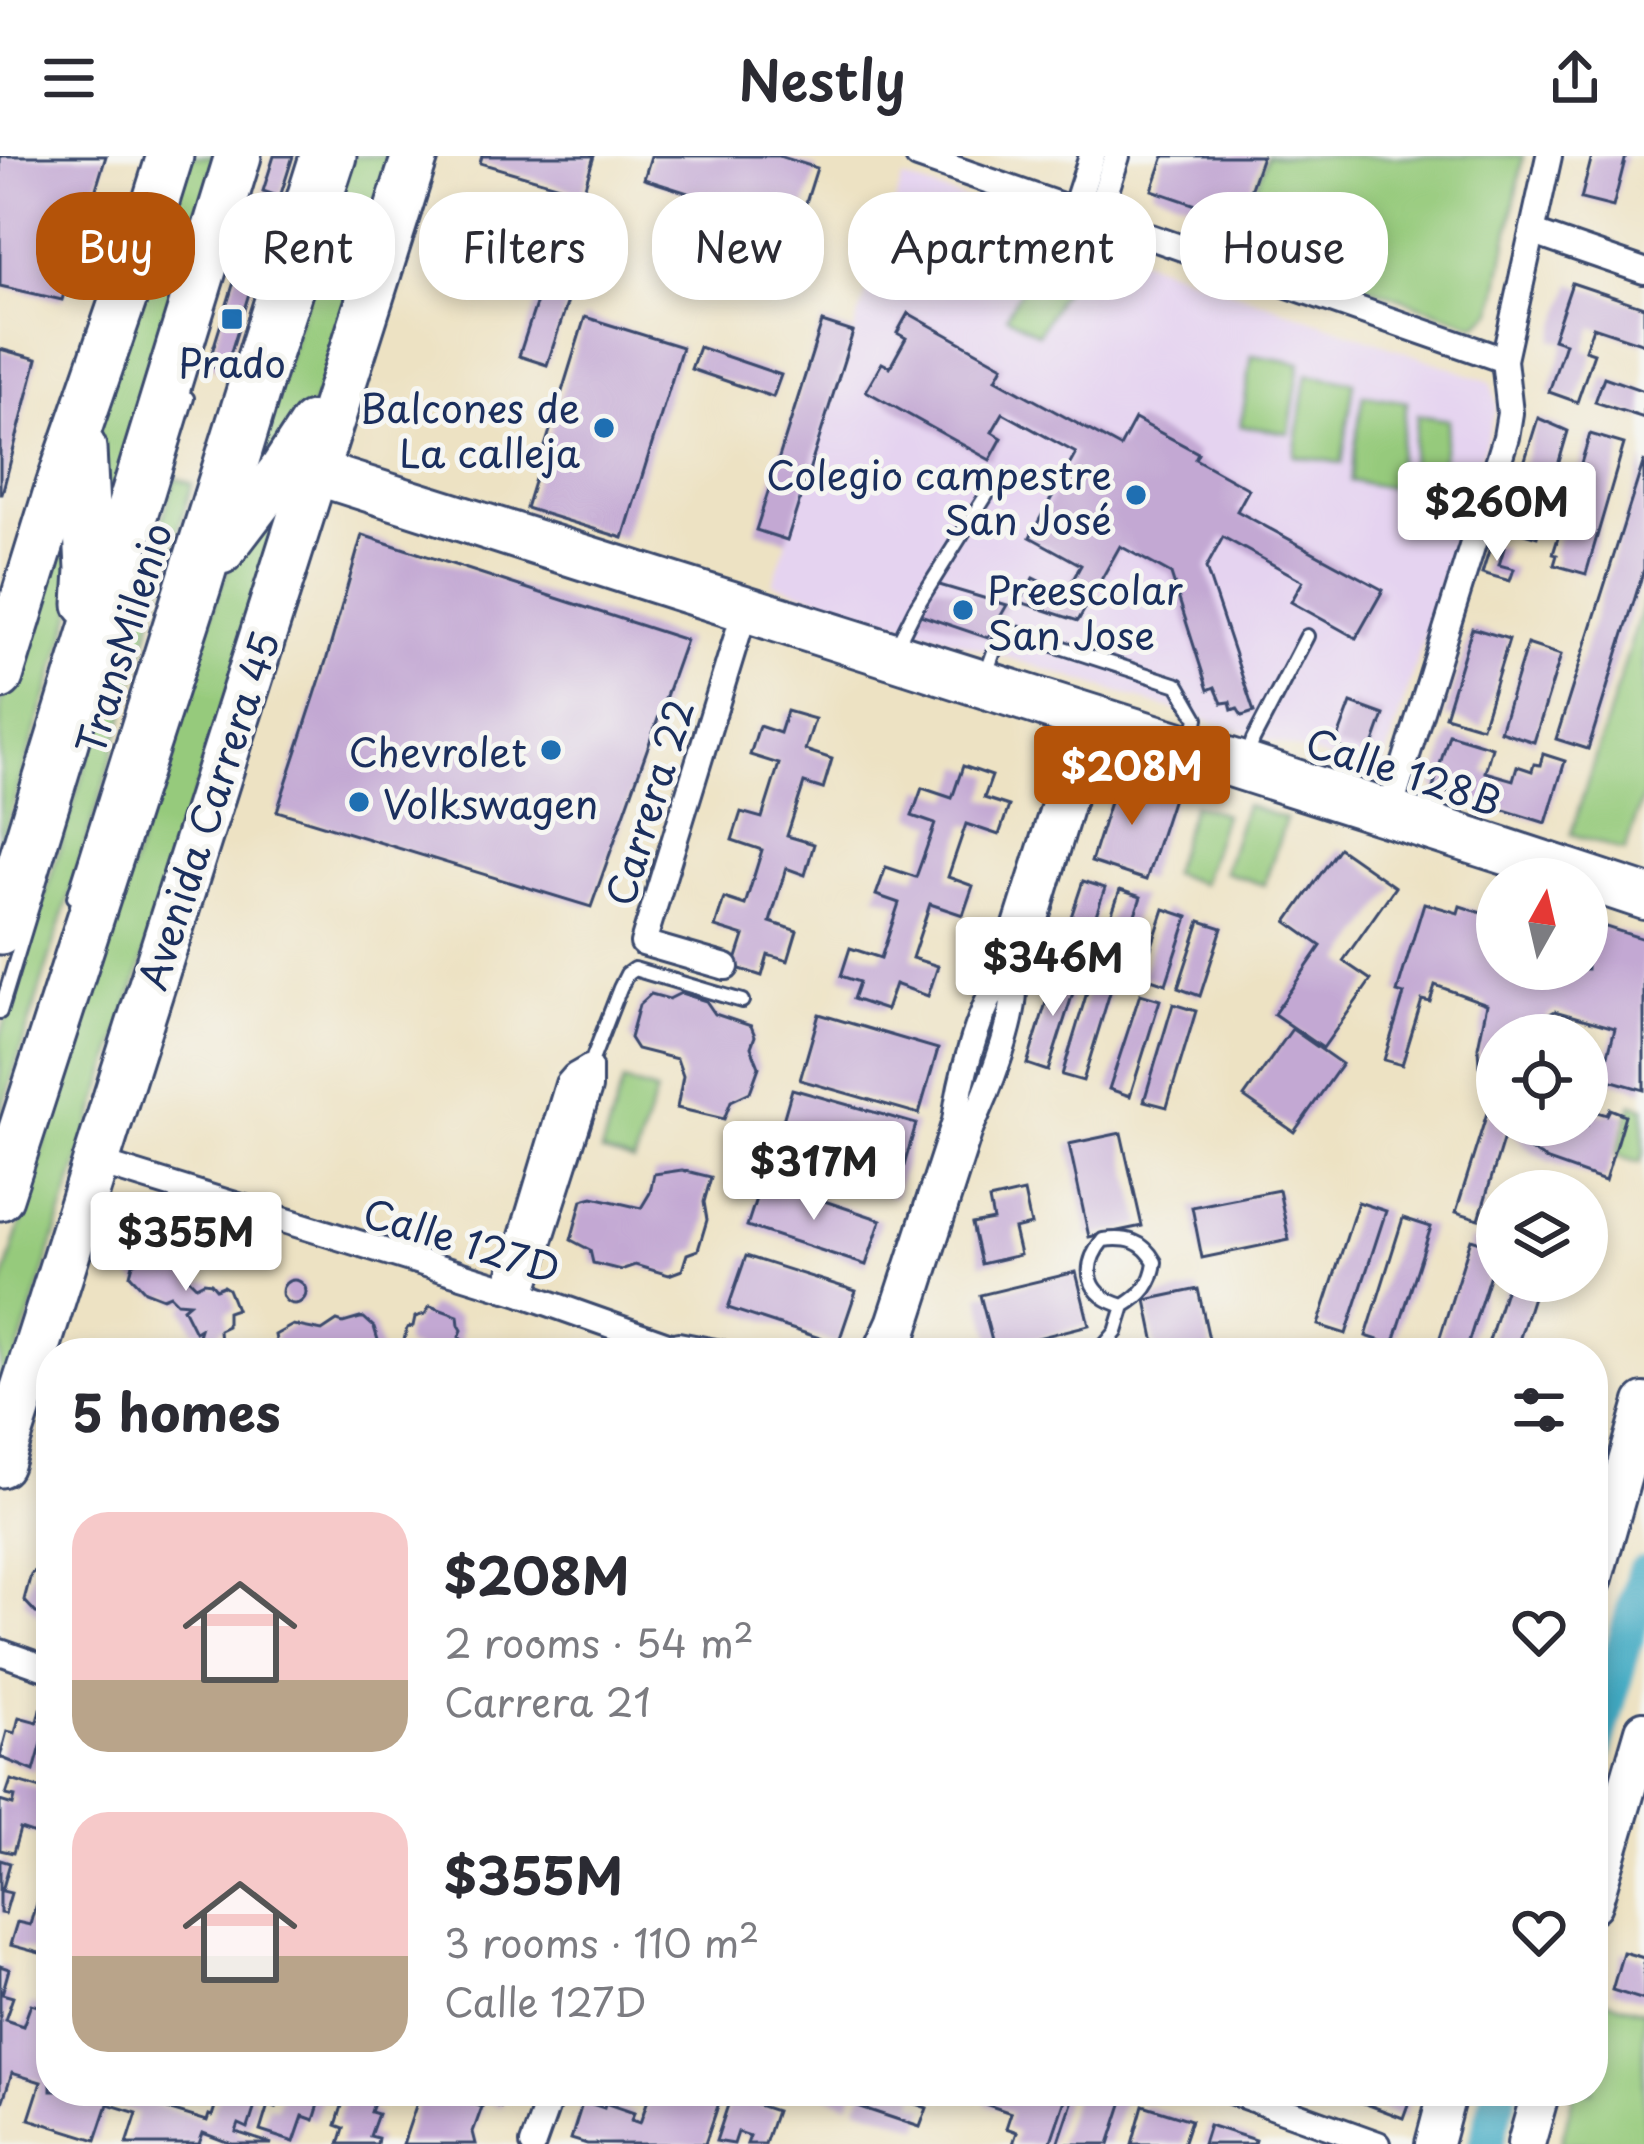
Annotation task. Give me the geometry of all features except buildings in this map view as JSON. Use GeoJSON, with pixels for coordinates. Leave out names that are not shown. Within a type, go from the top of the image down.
{"type":"FeatureCollection","features":[{"type":"Feature","properties":{"kind":"highway"},"geometry":{"type":"LineString","coordinates":[[0,676],[8,620],[170,156]]}},
{"type":"Feature","properties":{"kind":"highway"},"geometry":{"type":"LineString","coordinates":[[0,931],[238,156]]}},
{"type":"Feature","properties":{"kind":"highway","name":"Avenida Carrera 45"},"geometry":{"type":"LineString","coordinates":[[0,1221],[4,1186],[333,156]]}},
{"type":"Feature","properties":{"kind":"highway","name":"Avenida Carrera 45"},"geometry":{"type":"LineString","coordinates":[[40,1338],[415,156]]}},
{"type":"Feature","properties":{"kind":"highway"},"geometry":{"type":"LineString","coordinates":[[199,583],[313,425],[352,354]]}},
{"type":"Feature","properties":{"kind":"highway"},"geometry":{"type":"LineString","coordinates":[[83,415],[89,568],[83,667]]}},
{"type":"Feature","properties":{"kind":"highway","name":"Avenida Carrera 45"},"geometry":{"type":"LineString","coordinates":[[0,1464],[36,1351]]}},
{"type":"Feature","properties":{"kind":"main road"},"geometry":{"type":"LineString","coordinates":[[1608,1528],[1644,1402]]}},
{"type":"Feature","properties":{"kind":"main road"},"geometry":{"type":"LineString","coordinates":[[1608,1853],[1644,1730]]}},
{"type":"Feature","properties":{"kind":"main road"},"geometry":{"type":"LineString","coordinates":[[1433,2144],[1444,2106]]}},
{"type":"Feature","properties":{"kind":"main road"},"geometry":{"type":"LineString","coordinates":[[1526,2144],[1537,2106]]}},
{"type":"Feature","properties":{"kind":"street"},"geometry":{"type":"LineString","coordinates":[[918,156],[1020,192]]}},
{"type":"Feature","properties":{"kind":"street"},"geometry":{"type":"LineString","coordinates":[[1088,192],[1092,156]]}},
{"type":"Feature","properties":{"kind":"street"},"geometry":{"type":"LineString","coordinates":[[1097,192],[1117,156]]}},
{"type":"Feature","properties":{"kind":"street"},"geometry":{"type":"LineString","coordinates":[[1389,814],[1506,437],[1510,413],[1504,360],[1549,156]]}},
{"type":"Feature","properties":{"kind":"street"},"geometry":{"type":"LineString","coordinates":[[1534,233],[1644,271]]}},
{"type":"Feature","properties":{"kind":"street"},"geometry":{"type":"LineString","coordinates":[[1156,240],[1504,360]]}},
{"type":"Feature","properties":{"kind":"street","name":"Calle 128B"},"geometry":{"type":"LineString","coordinates":[[314,472],[1389,814],[1644,886]]}},
{"type":"Feature","properties":{"kind":"street","name":"Calle 128B"},"geometry":{"type":"LineString","coordinates":[[745,608],[897,646],[986,675],[1089,719],[1192,739],[1248,756],[1503,858]]}},
{"type":"Feature","properties":{"kind":"street","name":"Carrera 22"},"geometry":{"type":"LineString","coordinates":[[726,967],[643,943],[745,608]]}},
{"type":"Feature","properties":{"kind":"street"},"geometry":{"type":"LineString","coordinates":[[882,1338],[955,1121],[958,1093],[988,999],[998,982],[1058,792],[1089,719]]}},
{"type":"Feature","properties":{"kind":"street"},"geometry":{"type":"LineString","coordinates":[[903,1338],[1014,1007],[1014,990],[1081,784],[1089,719]]}},
{"type":"Feature","properties":{"kind":"street"},"geometry":{"type":"LineString","coordinates":[[1608,895],[1644,907]]}},
{"type":"Feature","properties":{"kind":"street","name":"Carrera 22"},"geometry":{"type":"LineString","coordinates":[[514,1292],[589,1088],[589,1068]]}},
{"type":"Feature","properties":{"kind":"street","name":"Calle 127D"},"geometry":{"type":"LineString","coordinates":[[96,1162],[650,1338]]}},
{"type":"Feature","properties":{"kind":"street"},"geometry":{"type":"LineString","coordinates":[[0,1652],[36,1665]]}},
{"type":"Feature","properties":{"kind":"street"},"geometry":{"type":"LineString","coordinates":[[533,2144],[547,2106]]}},
{"type":"Feature","properties":{"kind":"street"},"geometry":{"type":"LineString","coordinates":[[1272,2106],[1378,2144]]}},
{"type":"Feature","properties":{"kind":"lane","name":"TransMilenio"},"geometry":{"type":"LineString","coordinates":[[71,906],[305,156]]}},
{"type":"Feature","properties":{"kind":"lane","name":"TransMilenio"},"geometry":{"type":"LineString","coordinates":[[0,1012],[194,374]]}},
{"type":"Feature","properties":{"kind":"lane"},"geometry":{"type":"LineString","coordinates":[[897,646],[914,609],[989,491]]}},
{"type":"Feature","properties":{"kind":"lane"},"geometry":{"type":"LineString","coordinates":[[986,675],[1006,632],[1037,639],[1178,685],[1197,718],[1192,739]]}},
{"type":"Feature","properties":{"kind":"lane"},"geometry":{"type":"LineString","coordinates":[[1248,756],[1307,636]]}},
{"type":"Feature","properties":{"kind":"lane","name":"Carrera 22"},"geometry":{"type":"LineString","coordinates":[[589,1068],[620,988],[634,968],[742,1001]]}},
{"type":"Feature","properties":{"kind":"lane"},"geometry":{"type":"LineString","coordinates":[[1111,1338],[1124,1306],[1148,1285],[1155,1262],[1150,1252],[1131,1239],[1103,1240],[1090,1259],[1088,1273],[1109,1302],[1124,1306]]}},
{"type":"Feature","properties":{"kind":"lane"},"geometry":{"type":"LineString","coordinates":[[1116,1332],[1117,1338]]}},
{"type":"Feature","properties":{"kind":"shaded area","name":"Colegio campestre San José"},"geometry":{"type":"Polygon","coordinates":[[[903,178],[944,192],[899,192],[903,178]]]}},
{"type":"Feature","properties":{"kind":"shaded area","name":"Colegio campestre San José"},"geometry":{"type":"Polygon","coordinates":[[[1156,264],[1180,273],[1180,300],[1258,300],[1491,382],[1497,406],[1384,765],[1372,773],[773,583],[864,300],[1156,300],[1156,264]]]}},
{"type":"Feature","properties":{"kind":"green space"},"geometry":{"type":"Polygon","coordinates":[[[180,156],[224,156],[195,250],[195,192],[167,192],[180,156]]]}},
{"type":"Feature","properties":{"kind":"green space"},"geometry":{"type":"Polygon","coordinates":[[[351,156],[403,156],[390,192],[340,192],[351,156]]]}},
{"type":"Feature","properties":{"kind":"green space"},"geometry":{"type":"Polygon","coordinates":[[[1267,156],[1523,156],[1494,311],[1476,325],[1388,294],[1388,192],[1255,192],[1267,156]]]}},
{"type":"Feature","properties":{"kind":"green space"},"geometry":{"type":"Polygon","coordinates":[[[130,300],[180,300],[103,550],[97,395],[130,300]]]}},
{"type":"Feature","properties":{"kind":"green space"},"geometry":{"type":"Polygon","coordinates":[[[305,300],[353,300],[321,391],[300,427],[245,490],[305,300]]]}},
{"type":"Feature","properties":{"kind":"green space"},"geometry":{"type":"Polygon","coordinates":[[[1015,300],[1057,300],[1038,334],[1006,316],[1015,300]]]}},
{"type":"Feature","properties":{"kind":"green space"},"geometry":{"type":"Polygon","coordinates":[[[1252,355],[1300,363],[1289,433],[1241,426],[1252,355]]]}},
{"type":"Feature","properties":{"kind":"green space"},"geometry":{"type":"Polygon","coordinates":[[[1307,374],[1354,382],[1342,463],[1294,456],[1307,374]]]}},
{"type":"Feature","properties":{"kind":"green space"},"geometry":{"type":"Polygon","coordinates":[[[1363,395],[1407,402],[1393,488],[1350,481],[1363,395]]]}},
{"type":"Feature","properties":{"kind":"green space"},"geometry":{"type":"Polygon","coordinates":[[[1418,415],[1449,420],[1438,485],[1407,480],[1418,415]]]}},
{"type":"Feature","properties":{"kind":"green space"},"geometry":{"type":"Polygon","coordinates":[[[303,457],[0,1410],[0,1293],[78,1030],[218,593],[242,537],[303,457]]]}},
{"type":"Feature","properties":{"kind":"green space"},"geometry":{"type":"Polygon","coordinates":[[[175,478],[192,484],[0,1116],[0,1038],[175,478]]]}},
{"type":"Feature","properties":{"kind":"green space"},"geometry":{"type":"Polygon","coordinates":[[[67,488],[78,585],[0,846],[0,705],[67,488]]]}},
{"type":"Feature","properties":{"kind":"green space"},"geometry":{"type":"Polygon","coordinates":[[[1644,601],[1644,794],[1625,851],[1571,834],[1644,601]]]}},
{"type":"Feature","properties":{"kind":"green space"},"geometry":{"type":"Polygon","coordinates":[[[1193,804],[1224,814],[1202,884],[1171,873],[1193,804]]]}},
{"type":"Feature","properties":{"kind":"green space"},"geometry":{"type":"Polygon","coordinates":[[[1245,805],[1286,819],[1264,885],[1224,872],[1245,805]]]}},
{"type":"Feature","properties":{"kind":"green space"},"geometry":{"type":"Polygon","coordinates":[[[623,1082],[656,1092],[634,1162],[601,1152],[623,1082]]]}},
{"type":"Feature","properties":{"kind":"green space"},"geometry":{"type":"Polygon","coordinates":[[[1632,1104],[1644,1107],[1640,1163],[1616,1156],[1632,1104]]]}},
{"type":"Feature","properties":{"kind":"green space"},"geometry":{"type":"Polygon","coordinates":[[[1608,2001],[1644,2011],[1644,2144],[1561,2144],[1570,2106],[1608,2106],[1608,2001]]]}},
{"type":"Feature","properties":{"kind":"waterway"},"geometry":{"type":"LineString","coordinates":[[1608,1702],[1644,1574]]}},
{"type":"Feature","properties":{"kind":"waterway"},"geometry":{"type":"LineString","coordinates":[[1486,2144],[1496,2106]]}},
{"type":"Feature","properties":{"kind":"place","name":"Prado"},"geometry":{"type":"Point","coordinates":[232,319]}},
{"type":"Feature","properties":{"kind":"place","name":"Balcones de La calleja"},"geometry":{"type":"Point","coordinates":[604,428]}},
{"type":"Feature","properties":{"kind":"place","name":"Colegio campestre San José"},"geometry":{"type":"Point","coordinates":[1136,495]}},
{"type":"Feature","properties":{"kind":"place","name":"Preescolar San Jose"},"geometry":{"type":"Point","coordinates":[963,610]}},
{"type":"Feature","properties":{"kind":"place","name":"Chevrolet"},"geometry":{"type":"Point","coordinates":[551,750]}},
{"type":"Feature","properties":{"kind":"place","name":"Volkswagen"},"geometry":{"type":"Point","coordinates":[359,802]}}]}
